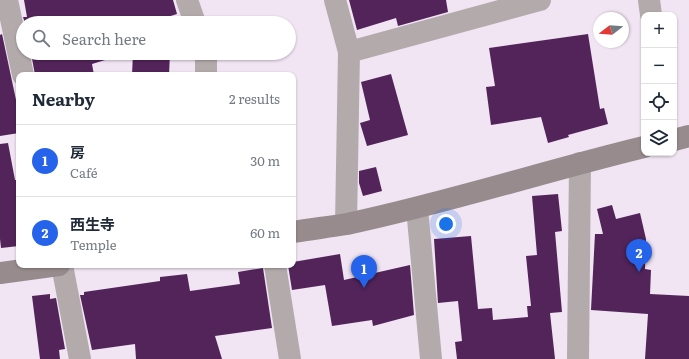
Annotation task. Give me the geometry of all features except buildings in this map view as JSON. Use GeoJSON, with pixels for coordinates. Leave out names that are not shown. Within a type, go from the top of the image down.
{"type":"FeatureCollection","features":[{"type":"Feature","properties":{"kind":"street"},"geometry":{"type":"LineString","coordinates":[[7,0],[16,42]]}},
{"type":"Feature","properties":{"kind":"street"},"geometry":{"type":"LineString","coordinates":[[187,0],[193,16]]}},
{"type":"Feature","properties":{"kind":"street"},"geometry":{"type":"LineString","coordinates":[[335,0],[349,52],[346,224]]}},
{"type":"Feature","properties":{"kind":"street"},"geometry":{"type":"LineString","coordinates":[[349,52],[540,0]]}},
{"type":"Feature","properties":{"kind":"street"},"geometry":{"type":"LineString","coordinates":[[649,0],[651,12]]}},
{"type":"Feature","properties":{"kind":"street"},"geometry":{"type":"LineString","coordinates":[[20,60],[22,72]]}},
{"type":"Feature","properties":{"kind":"street"},"geometry":{"type":"LineString","coordinates":[[206,60],[206,72]]}},
{"type":"Feature","properties":{"kind":"street"},"geometry":{"type":"LineString","coordinates":[[677,139],[689,136]]}},
{"type":"Feature","properties":{"kind":"street"},"geometry":{"type":"LineString","coordinates":[[296,232],[346,224],[417,208],[641,148]]}},
{"type":"Feature","properties":{"kind":"street"},"geometry":{"type":"LineString","coordinates":[[578,359],[580,163]]}},
{"type":"Feature","properties":{"kind":"street"},"geometry":{"type":"LineString","coordinates":[[417,208],[431,359]]}},
{"type":"Feature","properties":{"kind":"street"},"geometry":{"type":"LineString","coordinates":[[0,273],[38,268]]}},
{"type":"Feature","properties":{"kind":"street"},"geometry":{"type":"LineString","coordinates":[[62,268],[80,359]]}},
{"type":"Feature","properties":{"kind":"street"},"geometry":{"type":"LineString","coordinates":[[275,268],[290,359]]}},
{"type":"Feature","properties":{"kind":"place","name":"西生寺"},"geometry":{"type":"Point","coordinates":[639,272]}},
{"type":"Feature","properties":{"kind":"place","name":"房"},"geometry":{"type":"Point","coordinates":[364,288]}}]}
